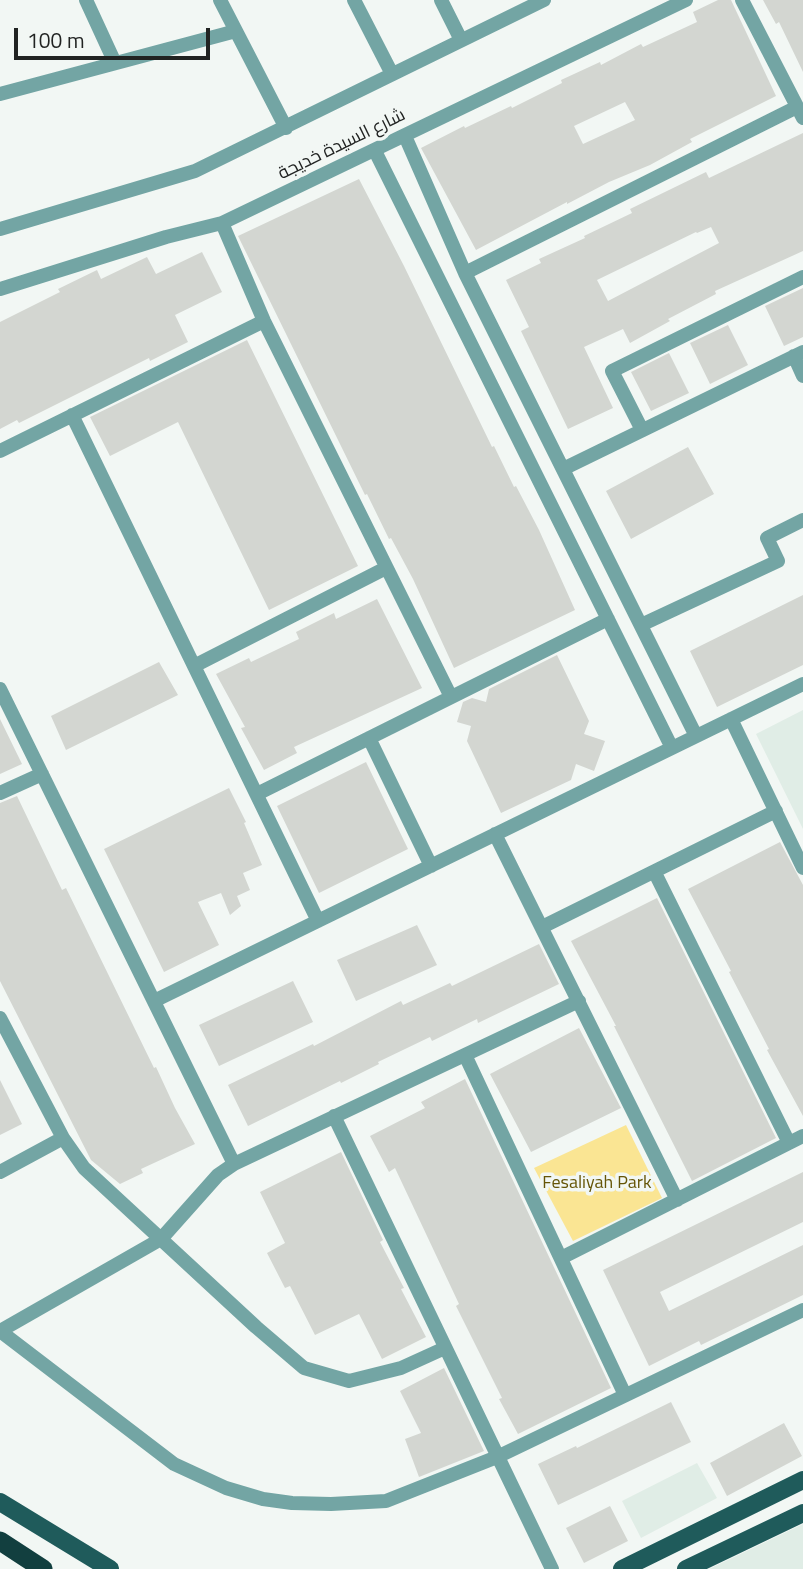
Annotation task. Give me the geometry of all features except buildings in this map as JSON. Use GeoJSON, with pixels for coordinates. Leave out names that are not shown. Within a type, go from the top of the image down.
{"type":"FeatureCollection","features":[{"type":"Feature","properties":{"kind":"highway"},"geometry":{"type":"LineString","coordinates":[[0,1541],[43,1569]]}},
{"type":"Feature","properties":{"kind":"main road"},"geometry":{"type":"LineString","coordinates":[[622,1569],[803,1480]]}},
{"type":"Feature","properties":{"kind":"main road"},"geometry":{"type":"LineString","coordinates":[[0,1502],[110,1569]]}},
{"type":"Feature","properties":{"kind":"main road"},"geometry":{"type":"LineString","coordinates":[[686,1569],[803,1513]]}},
{"type":"Feature","properties":{"kind":"main road"},"geometry":{"type":"LineString","coordinates":[[32,1520],[94,1569]]}},
{"type":"Feature","properties":{"kind":"street"},"geometry":{"type":"LineString","coordinates":[[86,0],[115,63]]}},
{"type":"Feature","properties":{"kind":"street"},"geometry":{"type":"LineString","coordinates":[[220,0],[286,128]]}},
{"type":"Feature","properties":{"kind":"street"},"geometry":{"type":"LineString","coordinates":[[354,0],[392,75]]}},
{"type":"Feature","properties":{"kind":"street"},"geometry":{"type":"LineString","coordinates":[[441,0],[461,40]]}},
{"type":"Feature","properties":{"kind":"street"},"geometry":{"type":"LineString","coordinates":[[0,229],[195,171],[544,0]]}},
{"type":"Feature","properties":{"kind":"street","name":"شارع السيدة خديجة"},"geometry":{"type":"LineString","coordinates":[[0,289],[166,237],[222,223],[686,0]]}},
{"type":"Feature","properties":{"kind":"street"},"geometry":{"type":"LineString","coordinates":[[465,273],[800,113],[741,0]]}},
{"type":"Feature","properties":{"kind":"street"},"geometry":{"type":"LineString","coordinates":[[0,94],[236,31]]}},
{"type":"Feature","properties":{"kind":"street"},"geometry":{"type":"LineString","coordinates":[[405,136],[465,273],[696,736]]}},
{"type":"Feature","properties":{"kind":"street"},"geometry":{"type":"LineString","coordinates":[[375,151],[672,748]]}},
{"type":"Feature","properties":{"kind":"street"},"geometry":{"type":"LineString","coordinates":[[222,223],[264,321],[451,697]]}},
{"type":"Feature","properties":{"kind":"street"},"geometry":{"type":"LineString","coordinates":[[642,430],[612,370],[803,277]]}},
{"type":"Feature","properties":{"kind":"street"},"geometry":{"type":"LineString","coordinates":[[0,451],[264,321]]}},
{"type":"Feature","properties":{"kind":"street"},"geometry":{"type":"LineString","coordinates":[[563,469],[798,354],[803,376]]}},
{"type":"Feature","properties":{"kind":"street"},"geometry":{"type":"LineString","coordinates":[[72,415],[318,921]]}},
{"type":"Feature","properties":{"kind":"street"},"geometry":{"type":"LineString","coordinates":[[641,625],[778,561],[767,538],[803,520]]}},
{"type":"Feature","properties":{"kind":"street"},"geometry":{"type":"LineString","coordinates":[[194,666],[386,568]]}},
{"type":"Feature","properties":{"kind":"street"},"geometry":{"type":"LineString","coordinates":[[257,794],[608,619]]}},
{"type":"Feature","properties":{"kind":"street"},"geometry":{"type":"LineString","coordinates":[[154,1001],[803,684]]}},
{"type":"Feature","properties":{"kind":"street"},"geometry":{"type":"LineString","coordinates":[[0,688],[234,1164]]}},
{"type":"Feature","properties":{"kind":"street"},"geometry":{"type":"LineString","coordinates":[[731,719],[803,868]]}},
{"type":"Feature","properties":{"kind":"street"},"geometry":{"type":"LineString","coordinates":[[369,738],[431,866]]}},
{"type":"Feature","properties":{"kind":"street"},"geometry":{"type":"LineString","coordinates":[[0,793],[42,774]]}},
{"type":"Feature","properties":{"kind":"street"},"geometry":{"type":"LineString","coordinates":[[542,927],[776,811]]}},
{"type":"Feature","properties":{"kind":"street"},"geometry":{"type":"LineString","coordinates":[[495,834],[677,1200]]}},
{"type":"Feature","properties":{"kind":"street"},"geometry":{"type":"LineString","coordinates":[[655,873],[789,1143]]}},
{"type":"Feature","properties":{"kind":"street"},"geometry":{"type":"LineString","coordinates":[[579,1001],[234,1164],[218,1175],[161,1239],[0,1331],[174,1464],[226,1488],[263,1499],[331,1504],[386,1501],[497,1457],[803,1310]]}},
{"type":"Feature","properties":{"kind":"street"},"geometry":{"type":"LineString","coordinates":[[0,1018],[63,1138],[84,1168],[304,1368],[349,1381],[401,1368],[445,1348]]}},
{"type":"Feature","properties":{"kind":"street"},"geometry":{"type":"LineString","coordinates":[[465,1055],[625,1395]]}},
{"type":"Feature","properties":{"kind":"street"},"geometry":{"type":"LineString","coordinates":[[334,1116],[552,1569]]}},
{"type":"Feature","properties":{"kind":"street"},"geometry":{"type":"LineString","coordinates":[[561,1258],[803,1136]]}},
{"type":"Feature","properties":{"kind":"street"},"geometry":{"type":"LineString","coordinates":[[0,1172],[63,1138]]}},
{"type":"Feature","properties":{"kind":"shaded area"},"geometry":{"type":"Polygon","coordinates":[[[803,710],[803,829],[756,734],[803,710]]]}},
{"type":"Feature","properties":{"kind":"shaded area"},"geometry":{"type":"Polygon","coordinates":[[[697,1463],[717,1498],[641,1538],[622,1501],[697,1463]]]}},
{"type":"Feature","properties":{"kind":"shaded area"},"geometry":{"type":"Polygon","coordinates":[[[803,1524],[803,1569],[709,1569],[803,1524]]]}},
{"type":"Feature","properties":{"kind":"green space","name":"Fesaliyah Park"},"geometry":{"type":"Polygon","coordinates":[[[626,1125],[662,1198],[573,1241],[534,1168],[626,1125]]]}}]}
